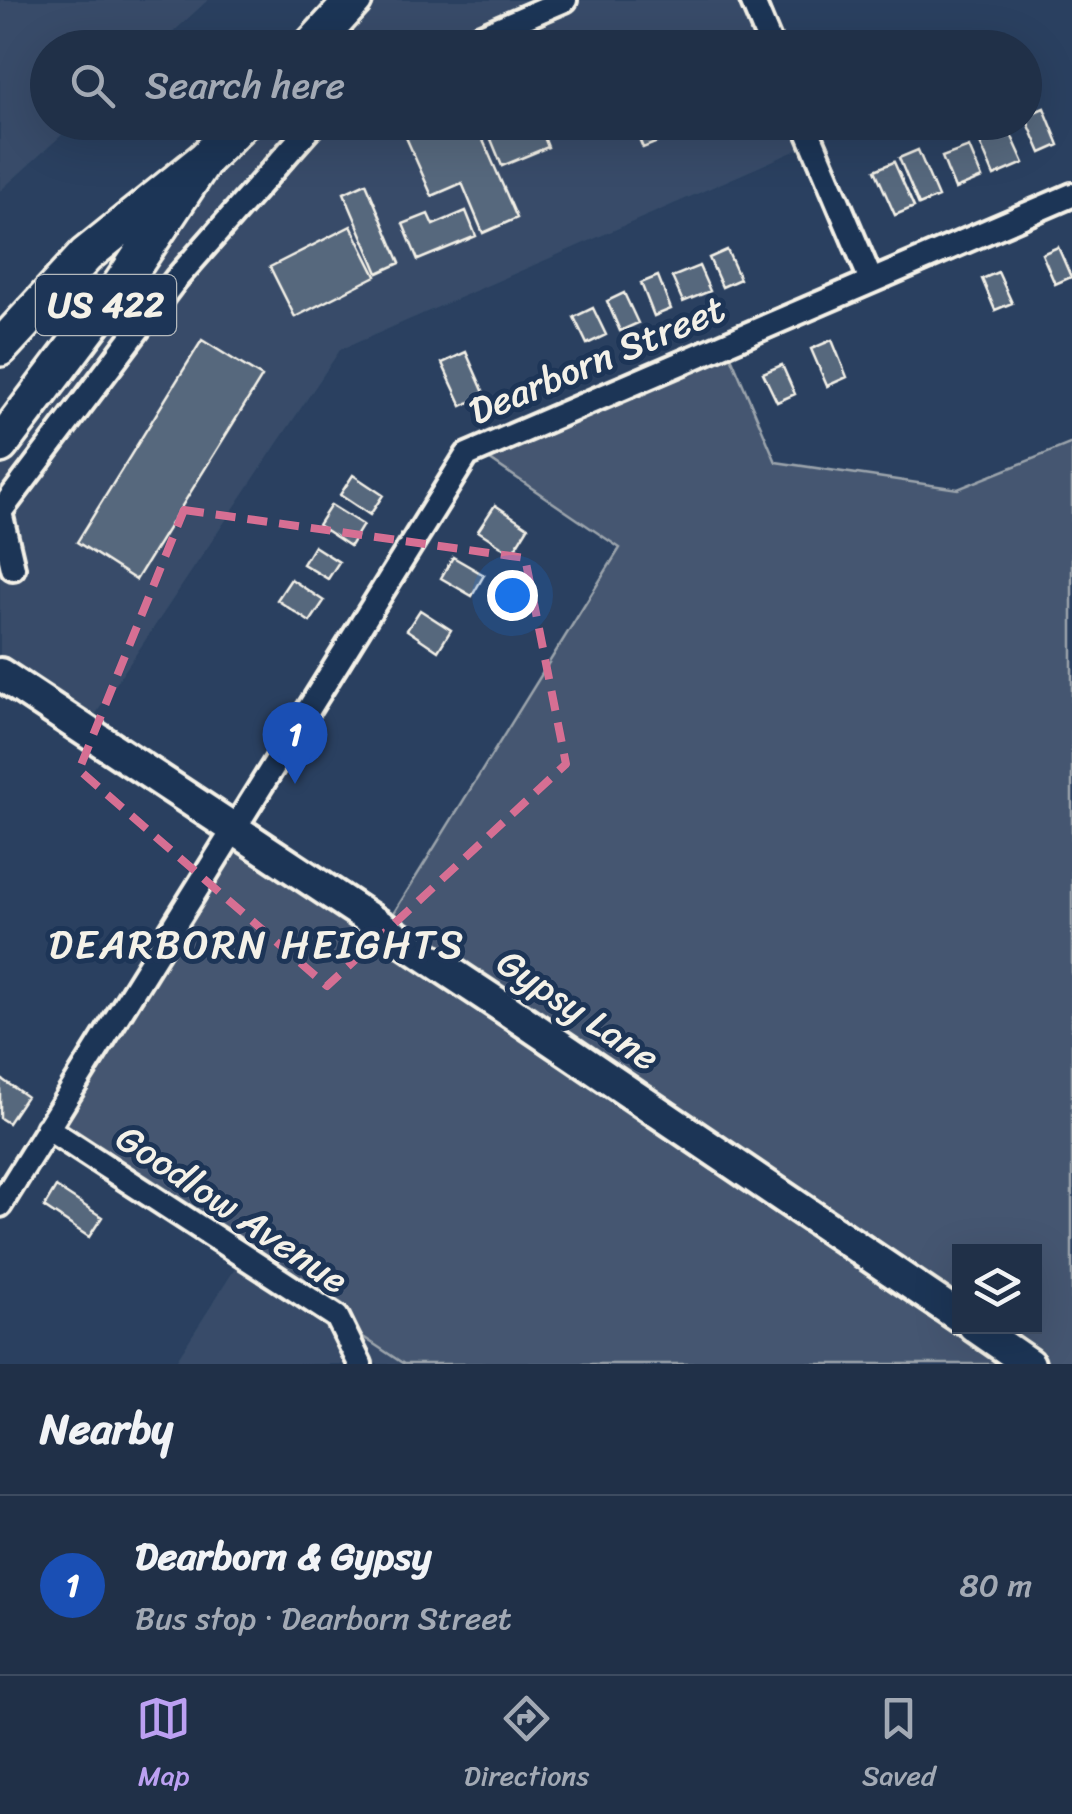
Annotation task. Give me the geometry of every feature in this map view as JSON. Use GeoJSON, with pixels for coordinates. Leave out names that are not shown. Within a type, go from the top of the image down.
{"type":"FeatureCollection","features":[{"type":"Feature","properties":{"kind":"main road"},"geometry":{"type":"LineString","coordinates":[[326,30],[354,0]]}},
{"type":"Feature","properties":{"kind":"main road","name":"US 422"},"geometry":{"type":"LineString","coordinates":[[0,348],[86,255],[224,140]]}},
{"type":"Feature","properties":{"kind":"main road","name":"US 422"},"geometry":{"type":"LineString","coordinates":[[0,445],[121,285],[204,160]]}},
{"type":"Feature","properties":{"kind":"main road","name":"Gypsy Lane"},"geometry":{"type":"LineString","coordinates":[[0,674],[952,1312]]}},
{"type":"Feature","properties":{"kind":"main road"},"geometry":{"type":"LineString","coordinates":[[986,1334],[1029,1364]]}},
{"type":"Feature","properties":{"kind":"street"},"geometry":{"type":"LineString","coordinates":[[494,30],[565,0]]}},
{"type":"Feature","properties":{"kind":"street"},"geometry":{"type":"LineString","coordinates":[[752,0],[764,30]]}},
{"type":"Feature","properties":{"kind":"street"},"geometry":{"type":"LineString","coordinates":[[12,568],[0,512],[176,279],[299,140]]}},
{"type":"Feature","properties":{"kind":"street"},"geometry":{"type":"LineString","coordinates":[[812,140],[871,280]]}},
{"type":"Feature","properties":{"kind":"street","name":"Dearborn Street"},"geometry":{"type":"LineString","coordinates":[[0,1204],[467,455],[1072,195]]}},
{"type":"Feature","properties":{"kind":"street","name":"Goodlow Avenue"},"geometry":{"type":"LineString","coordinates":[[48,1128],[338,1317],[360,1364]]}},
{"type":"Feature","properties":{"kind":"highlighted area"},"geometry":{"type":"Polygon","coordinates":[[[184,510],[525,558],[566,764],[327,986],[79,770],[184,510]]]}},
{"type":"Feature","properties":{"kind":"shaded area"},"geometry":{"type":"Polygon","coordinates":[[[0,0],[208,0],[175,30],[30,30],[30,140],[56,140],[0,191],[0,0]]]}},
{"type":"Feature","properties":{"kind":"shaded area"},"geometry":{"type":"Polygon","coordinates":[[[354,0],[752,0],[764,30],[326,30],[354,0]]]}},
{"type":"Feature","properties":{"kind":"shaded area"},"geometry":{"type":"Polygon","coordinates":[[[229,140],[813,143],[340,350],[85,730],[0,674],[0,445],[229,140]]]}},
{"type":"Feature","properties":{"kind":"shaded area"},"geometry":{"type":"Polygon","coordinates":[[[725,342],[776,462],[958,489],[1072,443],[1072,1364],[404,1364],[47,1128],[234,829],[385,927],[620,548],[474,449],[725,342]]]}},
{"type":"Feature","properties":{"kind":"shaded area"},"geometry":{"type":"Polygon","coordinates":[[[243,1256],[337,1317],[404,1364],[174,1364],[243,1256]]]}},
{"type":"Feature","properties":{"kind":"building"},"geometry":{"type":"Polygon","coordinates":[[[1042,109],[1059,145],[1041,153],[1035,140],[1042,140],[1042,109]]]}},
{"type":"Feature","properties":{"kind":"building"},"geometry":{"type":"Polygon","coordinates":[[[407,140],[483,140],[517,218],[483,233],[462,183],[432,196],[407,140]]]}},
{"type":"Feature","properties":{"kind":"building"},"geometry":{"type":"Polygon","coordinates":[[[491,140],[545,140],[548,147],[502,166],[491,140]]]}},
{"type":"Feature","properties":{"kind":"building"},"geometry":{"type":"Polygon","coordinates":[[[640,140],[663,140],[643,148],[640,140]]]}},
{"type":"Feature","properties":{"kind":"building"},"geometry":{"type":"Polygon","coordinates":[[[1014,140],[1024,163],[994,176],[980,143],[1014,140]]]}},
{"type":"Feature","properties":{"kind":"building"},"geometry":{"type":"Polygon","coordinates":[[[969,147],[982,178],[955,189],[942,157],[969,147]]]}},
{"type":"Feature","properties":{"kind":"building"},"geometry":{"type":"Polygon","coordinates":[[[918,150],[938,197],[919,205],[899,158],[918,150]]]}},
{"type":"Feature","properties":{"kind":"building"},"geometry":{"type":"Polygon","coordinates":[[[894,162],[914,207],[895,215],[875,170],[894,162]]]}},
{"type":"Feature","properties":{"kind":"building"},"geometry":{"type":"Polygon","coordinates":[[[366,183],[400,263],[378,273],[344,193],[366,183]]]}},
{"type":"Feature","properties":{"kind":"building"},"geometry":{"type":"Polygon","coordinates":[[[466,211],[476,236],[418,260],[403,224],[428,214],[433,225],[466,211]]]}},
{"type":"Feature","properties":{"kind":"building"},"geometry":{"type":"Polygon","coordinates":[[[351,226],[376,276],[295,317],[270,267],[351,226]]]}},
{"type":"Feature","properties":{"kind":"building"},"geometry":{"type":"Polygon","coordinates":[[[1058,247],[1071,277],[1055,284],[1042,254],[1058,247]]]}},
{"type":"Feature","properties":{"kind":"building"},"geometry":{"type":"Polygon","coordinates":[[[727,250],[740,279],[722,287],[709,258],[727,250]]]}},
{"type":"Feature","properties":{"kind":"building"},"geometry":{"type":"Polygon","coordinates":[[[699,266],[710,291],[683,302],[672,277],[699,266]]]}},
{"type":"Feature","properties":{"kind":"building"},"geometry":{"type":"Polygon","coordinates":[[[998,272],[1012,303],[995,310],[982,279],[998,272]]]}},
{"type":"Feature","properties":{"kind":"building"},"geometry":{"type":"Polygon","coordinates":[[[658,276],[671,309],[654,316],[641,283],[658,276]]]}},
{"type":"Feature","properties":{"kind":"building"},"geometry":{"type":"Polygon","coordinates":[[[624,293],[638,323],[620,331],[607,301],[624,293]]]}},
{"type":"Feature","properties":{"kind":"building"},"geometry":{"type":"Polygon","coordinates":[[[593,308],[606,335],[587,344],[574,317],[593,308]]]}},
{"type":"Feature","properties":{"kind":"building"},"geometry":{"type":"Polygon","coordinates":[[[202,340],[262,377],[136,580],[77,542],[202,340]]]}},
{"type":"Feature","properties":{"kind":"building"},"geometry":{"type":"Polygon","coordinates":[[[832,340],[847,377],[827,386],[811,349],[832,340]]]}},
{"type":"Feature","properties":{"kind":"building"},"geometry":{"type":"Polygon","coordinates":[[[466,352],[485,395],[462,406],[442,363],[466,352]]]}},
{"type":"Feature","properties":{"kind":"building"},"geometry":{"type":"Polygon","coordinates":[[[782,365],[795,394],[777,402],[763,373],[782,365]]]}},
{"type":"Feature","properties":{"kind":"building"},"geometry":{"type":"Polygon","coordinates":[[[353,475],[383,495],[370,515],[340,495],[353,475]]]}},
{"type":"Feature","properties":{"kind":"building"},"geometry":{"type":"Polygon","coordinates":[[[331,505],[363,525],[350,546],[318,525],[331,505]]]}},
{"type":"Feature","properties":{"kind":"building"},"geometry":{"type":"Polygon","coordinates":[[[495,505],[528,527],[512,553],[478,531],[495,505]]]}},
{"type":"Feature","properties":{"kind":"building"},"geometry":{"type":"Polygon","coordinates":[[[314,546],[339,562],[328,579],[303,564],[314,546]]]}},
{"type":"Feature","properties":{"kind":"building"},"geometry":{"type":"Polygon","coordinates":[[[453,557],[484,575],[472,596],[441,578],[453,557]]]}},
{"type":"Feature","properties":{"kind":"building"},"geometry":{"type":"Polygon","coordinates":[[[291,579],[324,601],[310,622],[277,600],[291,579]]]}},
{"type":"Feature","properties":{"kind":"building"},"geometry":{"type":"Polygon","coordinates":[[[420,610],[451,630],[438,651],[407,630],[420,610]]]}},
{"type":"Feature","properties":{"kind":"building"},"geometry":{"type":"Polygon","coordinates":[[[0,1078],[26,1096],[8,1123],[0,1118],[0,1078]]]}},
{"type":"Feature","properties":{"kind":"building"},"geometry":{"type":"Polygon","coordinates":[[[56,1187],[102,1217],[89,1237],[44,1207],[56,1187]]]}},
{"type":"Feature","properties":{"kind":"place","name":"Dearborn & Gypsy"},"geometry":{"type":"Point","coordinates":[295,784]}},
{"type":"Feature","properties":{"kind":"district","name":"DEARBORN HEIGHTS"},"geometry":{"type":"Point","coordinates":[257,944]}}]}
